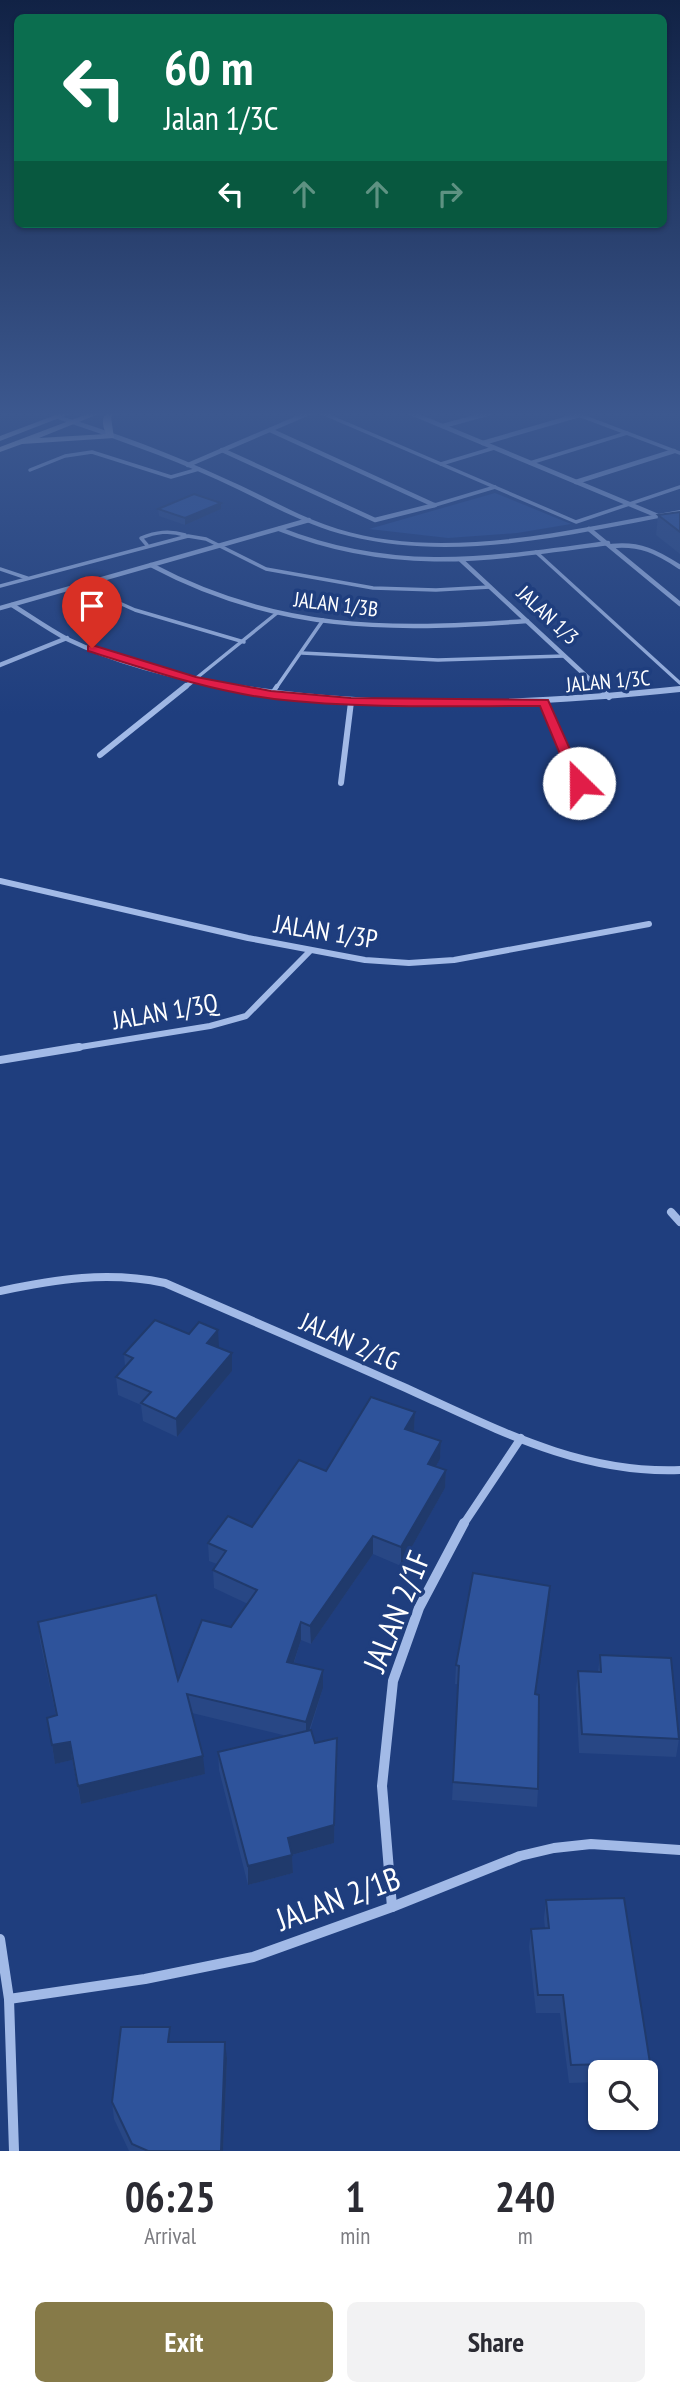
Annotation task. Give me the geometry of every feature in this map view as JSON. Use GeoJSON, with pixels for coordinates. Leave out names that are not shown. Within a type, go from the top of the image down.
{"type":"FeatureCollection","features":[{"type":"Feature","properties":{"kind":"street"},"geometry":{"type":"LineString","coordinates":[[295,513],[351,535],[435,546],[509,542],[672,513]]}},
{"type":"Feature","properties":{"kind":"street"},"geometry":{"type":"LineString","coordinates":[[360,513],[374,520],[406,513]]}},
{"type":"Feature","properties":{"kind":"street"},"geometry":{"type":"LineString","coordinates":[[651,513],[657,516]]}},
{"type":"Feature","properties":{"kind":"street"},"geometry":{"type":"LineString","coordinates":[[0,608],[309,520]]}},
{"type":"Feature","properties":{"kind":"street"},"geometry":{"type":"LineString","coordinates":[[279,528],[309,542],[340,551],[392,558],[461,560],[610,545],[646,545],[680,568]]}},
{"type":"Feature","properties":{"kind":"street"},"geometry":{"type":"LineString","coordinates":[[589,528],[680,604]]}},
{"type":"Feature","properties":{"kind":"street","name":"JALAN 1/3"},"geometry":{"type":"LineString","coordinates":[[461,560],[609,697]]}},
{"type":"Feature","properties":{"kind":"street","name":"JALAN 1/3B"},"geometry":{"type":"LineString","coordinates":[[151,565],[202,592],[278,613],[323,620],[427,627],[527,621]]}},
{"type":"Feature","properties":{"kind":"street","name":"JALAN 1/3C"},"geometry":{"type":"LineString","coordinates":[[12,605],[67,638],[118,659],[194,680],[271,695],[351,702],[544,702],[680,690]]}},
{"type":"Feature","properties":{"kind":"street"},"geometry":{"type":"LineString","coordinates":[[0,664],[67,638]]}},
{"type":"Feature","properties":{"kind":"street"},"geometry":{"type":"LineString","coordinates":[[100,755],[194,680]]}},
{"type":"Feature","properties":{"kind":"street"},"geometry":{"type":"LineString","coordinates":[[341,783],[351,702]]}},
{"type":"Feature","properties":{"kind":"street"},"geometry":{"type":"LineString","coordinates":[[544,702],[579,783]]}},
{"type":"Feature","properties":{"kind":"street","name":"JALAN 1/3P"},"geometry":{"type":"LineString","coordinates":[[0,881],[310,951],[365,960],[454,960],[649,924]]}},
{"type":"Feature","properties":{"kind":"street","name":"JALAN 1/3Q"},"geometry":{"type":"LineString","coordinates":[[0,1060],[210,1026],[246,1016],[310,951]]}},
{"type":"Feature","properties":{"kind":"street"},"geometry":{"type":"LineString","coordinates":[[671,1212],[680,1222]]}},
{"type":"Feature","properties":{"kind":"street","name":"JALAN 2/1G"},"geometry":{"type":"LineString","coordinates":[[0,1291],[85,1274],[138,1276],[165,1283],[521,1438],[607,1468],[658,1473],[680,1470]]}},
{"type":"Feature","properties":{"kind":"street","name":"JALAN 2/1F"},"geometry":{"type":"LineString","coordinates":[[392,1907],[382,1786],[393,1681],[419,1608],[453,1540],[521,1438]]}},
{"type":"Feature","properties":{"kind":"street","name":"JALAN 2/1B"},"geometry":{"type":"LineString","coordinates":[[9,1998],[145,1979],[253,1957],[392,1907],[520,1856],[554,1848],[591,1844],[680,1850]]}},
{"type":"Feature","properties":{"kind":"street"},"geometry":{"type":"LineString","coordinates":[[0,1939],[9,1998],[14,2151]]}},
{"type":"Feature","properties":{"kind":"lane"},"geometry":{"type":"LineString","coordinates":[[556,513],[576,522],[601,513]]}},
{"type":"Feature","properties":{"kind":"lane"},"geometry":{"type":"LineString","coordinates":[[147,545],[141,538],[160,531],[174,531],[206,539],[267,569],[373,588],[436,590],[490,587]]}},
{"type":"Feature","properties":{"kind":"lane"},"geometry":{"type":"LineString","coordinates":[[0,586],[188,536]]}},
{"type":"Feature","properties":{"kind":"lane"},"geometry":{"type":"LineString","coordinates":[[536,552],[680,683]]}},
{"type":"Feature","properties":{"kind":"lane"},"geometry":{"type":"LineString","coordinates":[[0,569],[30,579]]}},
{"type":"Feature","properties":{"kind":"lane"},"geometry":{"type":"LineString","coordinates":[[79,585],[135,610],[244,642]]}},
{"type":"Feature","properties":{"kind":"lane"},"geometry":{"type":"LineString","coordinates":[[194,680],[278,613]]}},
{"type":"Feature","properties":{"kind":"lane"},"geometry":{"type":"LineString","coordinates":[[271,695],[323,620]]}},
{"type":"Feature","properties":{"kind":"lane"},"geometry":{"type":"LineString","coordinates":[[302,653],[438,660],[564,656]]}},
{"type":"Feature","properties":{"kind":"shaded area"},"geometry":{"type":"Polygon","coordinates":[[[424,513],[545,513],[571,524],[517,533],[448,538],[369,529],[424,513]]]}},
{"type":"Feature","properties":{"kind":"building"},"geometry":{"type":"Polygon","coordinates":[[[171,513],[196,513],[185,518],[171,513]]]}},
{"type":"Feature","properties":{"kind":"building"},"geometry":{"type":"Polygon","coordinates":[[[680,513],[680,532],[658,515],[680,513]]]}},
{"type":"Feature","properties":{"kind":"building"},"geometry":{"type":"Polygon","coordinates":[[[155,1320],[189,1334],[199,1322],[218,1330],[207,1343],[232,1353],[176,1419],[141,1403],[151,1392],[116,1377],[133,1358],[124,1354],[155,1320]]]}},
{"type":"Feature","properties":{"kind":"building"},"geometry":{"type":"Polygon","coordinates":[[[371,1397],[415,1412],[405,1429],[441,1441],[428,1464],[446,1470],[401,1547],[373,1536],[310,1626],[301,1622],[287,1662],[323,1670],[306,1722],[187,1694],[203,1756],[78,1786],[70,1742],[52,1745],[47,1718],[57,1715],[38,1622],[156,1595],[178,1680],[202,1620],[231,1627],[257,1590],[213,1570],[226,1551],[208,1543],[228,1516],[252,1527],[299,1460],[326,1471],[371,1397]]]}},
{"type":"Feature","properties":{"kind":"building"},"geometry":{"type":"Polygon","coordinates":[[[473,1573],[550,1586],[535,1694],[539,1695],[538,1789],[453,1782],[459,1666],[456,1665],[473,1573]]]}},
{"type":"Feature","properties":{"kind":"building"},"geometry":{"type":"Polygon","coordinates":[[[600,1655],[671,1658],[679,1739],[582,1734],[578,1671],[601,1672],[600,1655]]]}},
{"type":"Feature","properties":{"kind":"building"},"geometry":{"type":"Polygon","coordinates":[[[311,1730],[315,1743],[337,1738],[334,1825],[288,1838],[292,1855],[248,1866],[218,1752],[311,1730]]]}},
{"type":"Feature","properties":{"kind":"building"},"geometry":{"type":"Polygon","coordinates":[[[624,1898],[650,2060],[588,2060],[588,2065],[571,2065],[563,1995],[538,1995],[531,1929],[549,1928],[546,1900],[624,1898]]]}},
{"type":"Feature","properties":{"kind":"building"},"geometry":{"type":"Polygon","coordinates":[[[121,2027],[170,2027],[168,2042],[225,2042],[221,2151],[148,2151],[132,2144],[112,2102],[121,2027]]]}},
{"type":"Feature","properties":{"kind":"route"},"geometry":{"type":"LineString","coordinates":[[92,648],[118,659],[194,680],[271,695],[351,702],[544,702],[579,783]]}}]}
